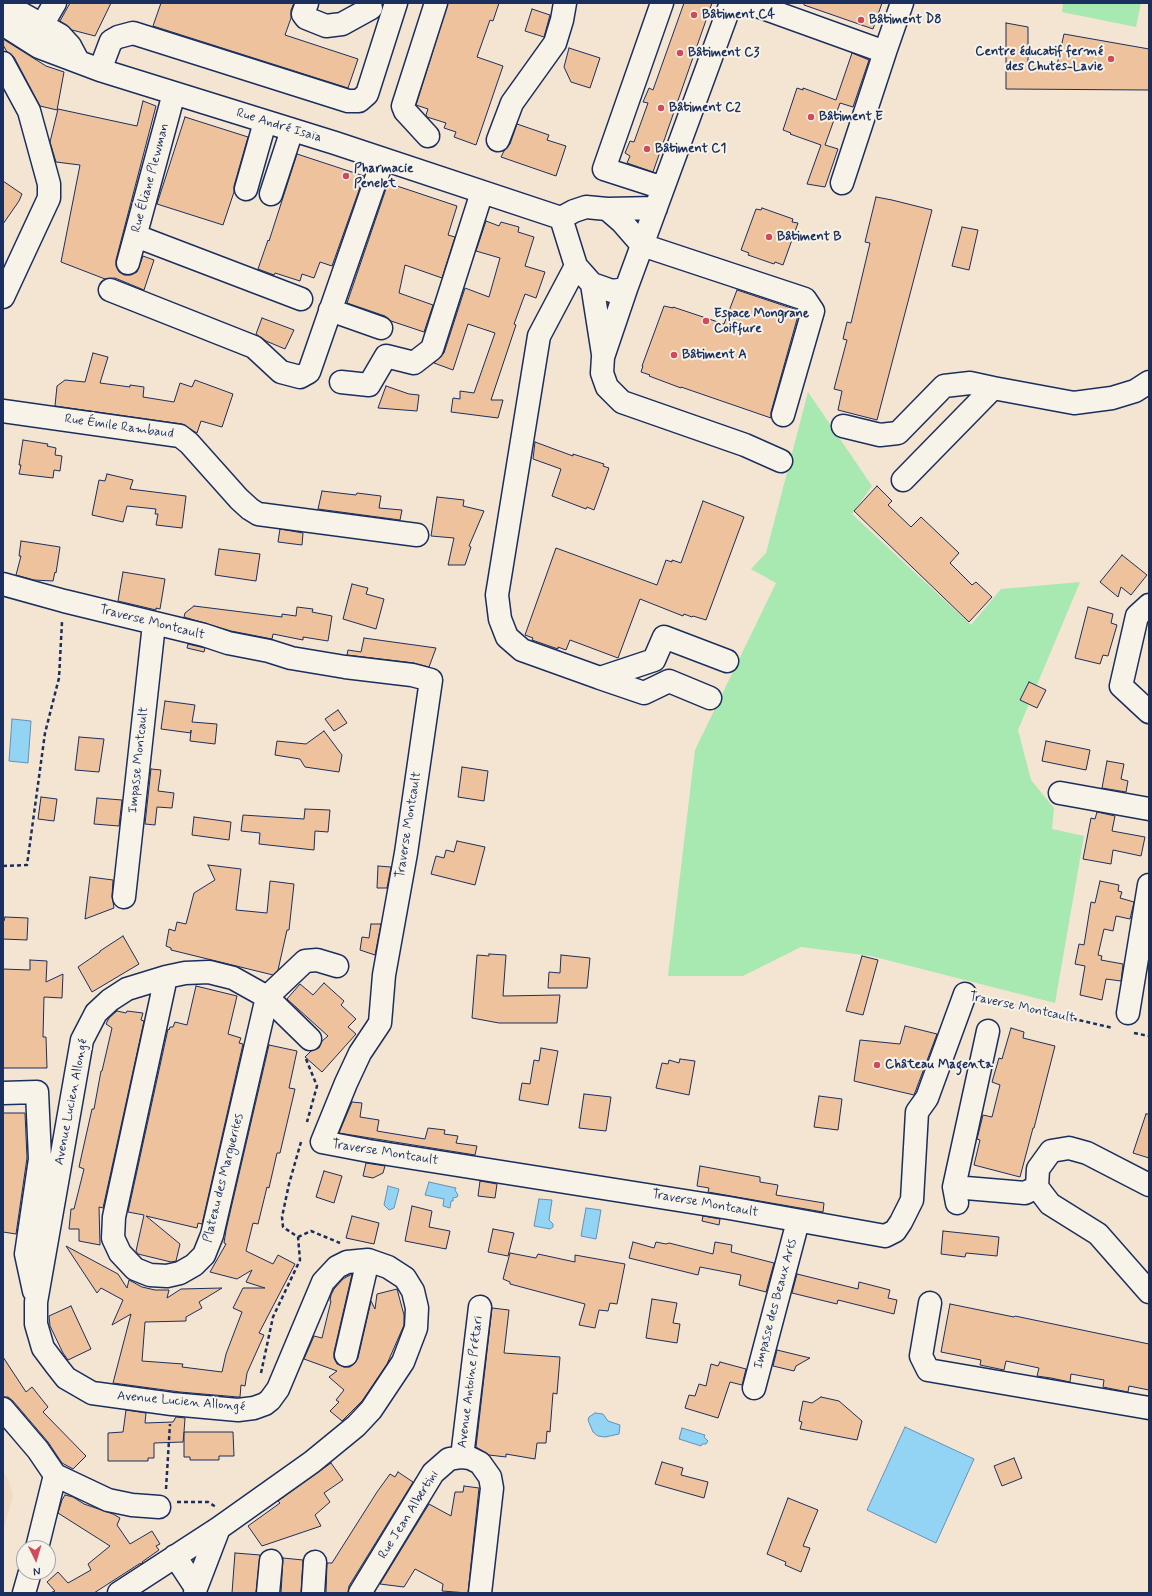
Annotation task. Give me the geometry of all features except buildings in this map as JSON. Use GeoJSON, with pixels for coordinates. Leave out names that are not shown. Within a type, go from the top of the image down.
{"type":"FeatureCollection","features":[{"type":"Feature","properties":{"kind":"street"},"geometry":{"type":"LineString","coordinates":[[42,25],[55,3]]}},
{"type":"Feature","properties":{"kind":"street"},"geometry":{"type":"LineString","coordinates":[[307,3],[303,14],[306,18],[326,26],[342,24],[370,8]]}},
{"type":"Feature","properties":{"kind":"street"},"geometry":{"type":"LineString","coordinates":[[100,70],[111,41],[118,37],[133,33],[348,101],[359,101],[367,94],[394,6],[370,8],[350,3]]}},
{"type":"Feature","properties":{"kind":"street"},"geometry":{"type":"LineString","coordinates":[[428,136],[405,111],[403,106],[436,3]]}},
{"type":"Feature","properties":{"kind":"street"},"geometry":{"type":"LineString","coordinates":[[498,140],[512,103],[555,43],[562,20],[565,3]]}},
{"type":"Feature","properties":{"kind":"street"},"geometry":{"type":"LineString","coordinates":[[660,198],[604,169],[662,3]]}},
{"type":"Feature","properties":{"kind":"street"},"geometry":{"type":"LineString","coordinates":[[603,357],[626,289],[731,3]]}},
{"type":"Feature","properties":{"kind":"street"},"geometry":{"type":"LineString","coordinates":[[842,183],[902,3]]}},
{"type":"Feature","properties":{"kind":"street"},"geometry":{"type":"LineString","coordinates":[[759,5],[885,52]]}},
{"type":"Feature","properties":{"kind":"street"},"geometry":{"type":"LineString","coordinates":[[5,15],[42,25],[60,35],[70,46],[78,61]]}},
{"type":"Feature","properties":{"kind":"street","name":"Rue André Isaïa"},"geometry":{"type":"LineString","coordinates":[[5,15],[39,46],[100,70],[383,159],[561,218]]}},
{"type":"Feature","properties":{"kind":"street"},"geometry":{"type":"LineString","coordinates":[[3,63],[29,111],[49,184],[49,198],[3,297]]}},
{"type":"Feature","properties":{"kind":"street","name":"Rue Éliane Plewman"},"geometry":{"type":"LineString","coordinates":[[128,263],[174,93]]}},
{"type":"Feature","properties":{"kind":"street"},"geometry":{"type":"LineString","coordinates":[[246,188],[265,122]]}},
{"type":"Feature","properties":{"kind":"street"},"geometry":{"type":"LineString","coordinates":[[272,194],[292,130]]}},
{"type":"Feature","properties":{"kind":"street"},"geometry":{"type":"LineString","coordinates":[[110,290],[254,347],[281,372],[300,377],[309,372],[383,159]]}},
{"type":"Feature","properties":{"kind":"street"},"geometry":{"type":"LineString","coordinates":[[341,382],[370,386],[386,356],[414,363],[432,349],[482,192]]}},
{"type":"Feature","properties":{"kind":"street"},"geometry":{"type":"LineString","coordinates":[[626,289],[612,291],[592,284],[576,266],[561,218],[586,207],[607,209],[660,198]]}},
{"type":"Feature","properties":{"kind":"street"},"geometry":{"type":"LineString","coordinates":[[607,209],[622,222],[642,245],[806,299],[813,311],[783,414]]}},
{"type":"Feature","properties":{"kind":"street"},"geometry":{"type":"LineString","coordinates":[[136,236],[301,299]]}},
{"type":"Feature","properties":{"kind":"street"},"geometry":{"type":"LineString","coordinates":[[576,266],[539,336],[497,595],[500,619],[507,638],[522,650],[644,693],[669,681],[710,698]]}},
{"type":"Feature","properties":{"kind":"street"},"geometry":{"type":"LineString","coordinates":[[592,284],[603,357],[602,373],[607,387],[622,402],[745,445],[781,461]]}},
{"type":"Feature","properties":{"kind":"street"},"geometry":{"type":"LineString","coordinates":[[330,310],[381,328]]}},
{"type":"Feature","properties":{"kind":"street"},"geometry":{"type":"LineString","coordinates":[[843,426],[880,435],[898,433],[944,386],[970,383],[1074,403],[1112,398],[1135,391],[1149,382]]}},
{"type":"Feature","properties":{"kind":"street"},"geometry":{"type":"LineString","coordinates":[[903,480],[993,388]]}},
{"type":"Feature","properties":{"kind":"street","name":"Rue Émile Rambaud"},"geometry":{"type":"LineString","coordinates":[[3,411],[180,436],[189,443],[239,499],[258,514],[417,535]]}},
{"type":"Feature","properties":{"kind":"street","name":"Traverse Montcault"},"geometry":{"type":"LineString","coordinates":[[3,584],[228,643],[269,651],[292,658],[345,667],[412,675],[431,680],[406,853],[384,975],[380,1023],[360,1053],[346,1082],[322,1142],[369,1151],[729,1208],[885,1236],[895,1231],[912,1200],[917,1112],[927,1098],[965,994]]}},
{"type":"Feature","properties":{"kind":"street"},"geometry":{"type":"LineString","coordinates":[[1149,605],[1137,616],[1121,686],[1149,712]]}},
{"type":"Feature","properties":{"kind":"street","name":"Impasse Montcault"},"geometry":{"type":"LineString","coordinates":[[124,897],[154,624]]}},
{"type":"Feature","properties":{"kind":"street"},"geometry":{"type":"LineString","coordinates":[[600,678],[654,660],[664,637],[727,661]]}},
{"type":"Feature","properties":{"kind":"street"},"geometry":{"type":"LineString","coordinates":[[1060,793],[1149,809]]}},
{"type":"Feature","properties":{"kind":"street"},"geometry":{"type":"LineString","coordinates":[[1126,1025],[1149,885]]}},
{"type":"Feature","properties":{"kind":"street"},"geometry":{"type":"LineString","coordinates":[[267,997],[305,961],[317,960],[337,966]]}},
{"type":"Feature","properties":{"kind":"street"},"geometry":{"type":"LineString","coordinates":[[166,977],[185,973],[209,972],[233,978],[267,997],[310,1039]]}},
{"type":"Feature","properties":{"kind":"street","name":"Plateau des Marguerites"},"geometry":{"type":"LineString","coordinates":[[166,977],[114,1217],[113,1238],[120,1253],[135,1268],[150,1275],[166,1276],[180,1273],[194,1265],[204,1255],[212,1235],[267,997]]}},
{"type":"Feature","properties":{"kind":"street","name":"Avenue Lucien Allongé"},"geometry":{"type":"LineString","coordinates":[[166,977],[127,988],[110,1000],[96,1013],[82,1040],[36,1302],[36,1324],[43,1348],[70,1380],[92,1393],[172,1404],[238,1410],[254,1408],[265,1404],[278,1389],[324,1282],[337,1267],[358,1261]]}},
{"type":"Feature","properties":{"kind":"street"},"geometry":{"type":"LineString","coordinates":[[988,1031],[956,1195],[1025,1193],[1037,1187]]}},
{"type":"Feature","properties":{"kind":"street"},"geometry":{"type":"LineString","coordinates":[[3,1093],[37,1092],[40,1159],[26,1254],[36,1302]]}},
{"type":"Feature","properties":{"kind":"street"},"geometry":{"type":"LineString","coordinates":[[1149,1185],[1087,1153],[1069,1148],[1051,1151],[1038,1169],[1037,1187],[1050,1204],[1098,1234],[1149,1292]]}},
{"type":"Feature","properties":{"kind":"street","name":"Impasse des Beaux Arts"},"geometry":{"type":"LineString","coordinates":[[754,1388],[798,1221]]}},
{"type":"Feature","properties":{"kind":"street"},"geometry":{"type":"LineString","coordinates":[[119,1593],[219,1528],[312,1462],[356,1426],[371,1410],[403,1362],[416,1328],[417,1308],[413,1291],[405,1278],[388,1267],[358,1261],[346,1355]]}},
{"type":"Feature","properties":{"kind":"street"},"geometry":{"type":"LineString","coordinates":[[930,1303],[921,1356],[928,1370],[1149,1408]]}},
{"type":"Feature","properties":{"kind":"street","name":"Avenue Antoine Prétari"},"geometry":{"type":"LineString","coordinates":[[462,1457],[480,1307]]}},
{"type":"Feature","properties":{"kind":"street"},"geometry":{"type":"LineString","coordinates":[[3,1409],[38,1450],[55,1475],[108,1500],[132,1505],[162,1504]]}},
{"type":"Feature","properties":{"kind":"street"},"geometry":{"type":"LineString","coordinates":[[462,1457],[480,1462],[490,1477],[492,1488],[480,1593]]}},
{"type":"Feature","properties":{"kind":"street","name":"Rue Jean Albertini"},"geometry":{"type":"LineString","coordinates":[[360,1593],[432,1472],[448,1459],[462,1457]]}},
{"type":"Feature","properties":{"kind":"street"},"geometry":{"type":"LineString","coordinates":[[39,1540],[55,1475]]}},
{"type":"Feature","properties":{"kind":"street"},"geometry":{"type":"LineString","coordinates":[[196,1591],[219,1528]]}},
{"type":"Feature","properties":{"kind":"street"},"geometry":{"type":"LineString","coordinates":[[175,1556],[196,1591]]}},
{"type":"Feature","properties":{"kind":"street"},"geometry":{"type":"LineString","coordinates":[[268,1593],[271,1562]]}},
{"type":"Feature","properties":{"kind":"street"},"geometry":{"type":"LineString","coordinates":[[313,1593],[315,1562]]}},
{"type":"Feature","properties":{"kind":"street"},"geometry":{"type":"LineString","coordinates":[[24,1593],[28,1580]]}},
{"type":"Feature","properties":{"kind":"path"},"geometry":{"type":"LineString","coordinates":[[3,866],[27,865],[46,733],[59,678],[64,601]]}},
{"type":"Feature","properties":{"kind":"path","name":"Traverse Montcault"},"geometry":{"type":"LineString","coordinates":[[965,994],[1126,1025],[1149,1036]]}},
{"type":"Feature","properties":{"kind":"path"},"geometry":{"type":"LineString","coordinates":[[306,1123],[317,1086],[306,1060],[310,1039]]}},
{"type":"Feature","properties":{"kind":"path"},"geometry":{"type":"LineString","coordinates":[[298,1237],[283,1228],[282,1217],[289,1184],[302,1138]]}},
{"type":"Feature","properties":{"kind":"path"},"geometry":{"type":"LineString","coordinates":[[298,1237],[311,1232],[345,1245],[358,1261]]}},
{"type":"Feature","properties":{"kind":"path"},"geometry":{"type":"LineString","coordinates":[[265,1357],[273,1317],[300,1260],[298,1237]]}},
{"type":"Feature","properties":{"kind":"path"},"geometry":{"type":"LineString","coordinates":[[172,1404],[162,1504],[208,1502]]}},
{"type":"Feature","properties":{"kind":"shaded area"},"geometry":{"type":"Polygon","coordinates":[[[3,1470],[9,1482],[13,1496],[3,1531],[3,1470]]]}},
{"type":"Feature","properties":{"kind":"green space"},"geometry":{"type":"Polygon","coordinates":[[[1063,3],[1141,3],[1136,27],[1062,12],[1063,3]]]}},
{"type":"Feature","properties":{"kind":"green space"},"geometry":{"type":"Polygon","coordinates":[[[808,392],[872,486],[852,514],[971,625],[1001,589],[1080,582],[1018,730],[1031,780],[1054,808],[1052,829],[1084,836],[1055,1003],[871,956],[801,947],[743,976],[668,976],[695,750],[776,583],[751,569],[766,553],[808,392]]]}},
{"type":"Feature","properties":{"kind":"water"},"geometry":{"type":"Polygon","coordinates":[[[12,719],[31,721],[28,763],[9,761],[12,719]]]}},
{"type":"Feature","properties":{"kind":"water"},"geometry":{"type":"Polygon","coordinates":[[[429,1182],[456,1188],[455,1190],[458,1195],[457,1197],[453,1198],[453,1201],[451,1201],[450,1208],[443,1206],[444,1199],[425,1195],[429,1182]]]}},
{"type":"Feature","properties":{"kind":"water"},"geometry":{"type":"Polygon","coordinates":[[[388,1186],[399,1189],[394,1208],[389,1210],[384,1205],[388,1186]]]}},
{"type":"Feature","properties":{"kind":"water"},"geometry":{"type":"Polygon","coordinates":[[[539,1199],[552,1200],[549,1220],[553,1224],[553,1227],[550,1229],[534,1226],[539,1199]]]}},
{"type":"Feature","properties":{"kind":"water"},"geometry":{"type":"Polygon","coordinates":[[[586,1208],[601,1210],[596,1239],[581,1236],[586,1208]]]}},
{"type":"Feature","properties":{"kind":"water"},"geometry":{"type":"Polygon","coordinates":[[[595,1413],[603,1414],[608,1421],[620,1425],[619,1434],[605,1437],[598,1436],[593,1432],[588,1420],[589,1417],[595,1413]]]}},
{"type":"Feature","properties":{"kind":"water"},"geometry":{"type":"Polygon","coordinates":[[[905,1427],[974,1459],[936,1543],[867,1510],[905,1427]]]}},
{"type":"Feature","properties":{"kind":"water"},"geometry":{"type":"Polygon","coordinates":[[[682,1428],[705,1435],[704,1437],[708,1441],[706,1444],[702,1444],[701,1446],[679,1439],[682,1428]]]}},
{"type":"Feature","properties":{"kind":"place","name":"Bâtiment C4"},"geometry":{"type":"Point","coordinates":[694,15]}},
{"type":"Feature","properties":{"kind":"place","name":"Bâtiment D8"},"geometry":{"type":"Point","coordinates":[861,20]}},
{"type":"Feature","properties":{"kind":"place","name":"Bâtiment C3"},"geometry":{"type":"Point","coordinates":[680,53]}},
{"type":"Feature","properties":{"kind":"place","name":"Centre éducatif fermé des Chutes-Lavie"},"geometry":{"type":"Point","coordinates":[1111,59]}},
{"type":"Feature","properties":{"kind":"place","name":"Bâtiment C2"},"geometry":{"type":"Point","coordinates":[661,108]}},
{"type":"Feature","properties":{"kind":"place","name":"Bâtiment E"},"geometry":{"type":"Point","coordinates":[811,117]}},
{"type":"Feature","properties":{"kind":"place","name":"Bâtiment C1"},"geometry":{"type":"Point","coordinates":[647,149]}},
{"type":"Feature","properties":{"kind":"place","name":"Pharmacie Penelet"},"geometry":{"type":"Point","coordinates":[346,176]}},
{"type":"Feature","properties":{"kind":"place","name":"Bâtiment B"},"geometry":{"type":"Point","coordinates":[769,237]}},
{"type":"Feature","properties":{"kind":"place","name":"Espace Mongrane Coiffure"},"geometry":{"type":"Point","coordinates":[706,321]}},
{"type":"Feature","properties":{"kind":"place","name":"Bâtiment A"},"geometry":{"type":"Point","coordinates":[674,355]}},
{"type":"Feature","properties":{"kind":"place","name":"Château Magenta"},"geometry":{"type":"Point","coordinates":[877,1065]}}]}
